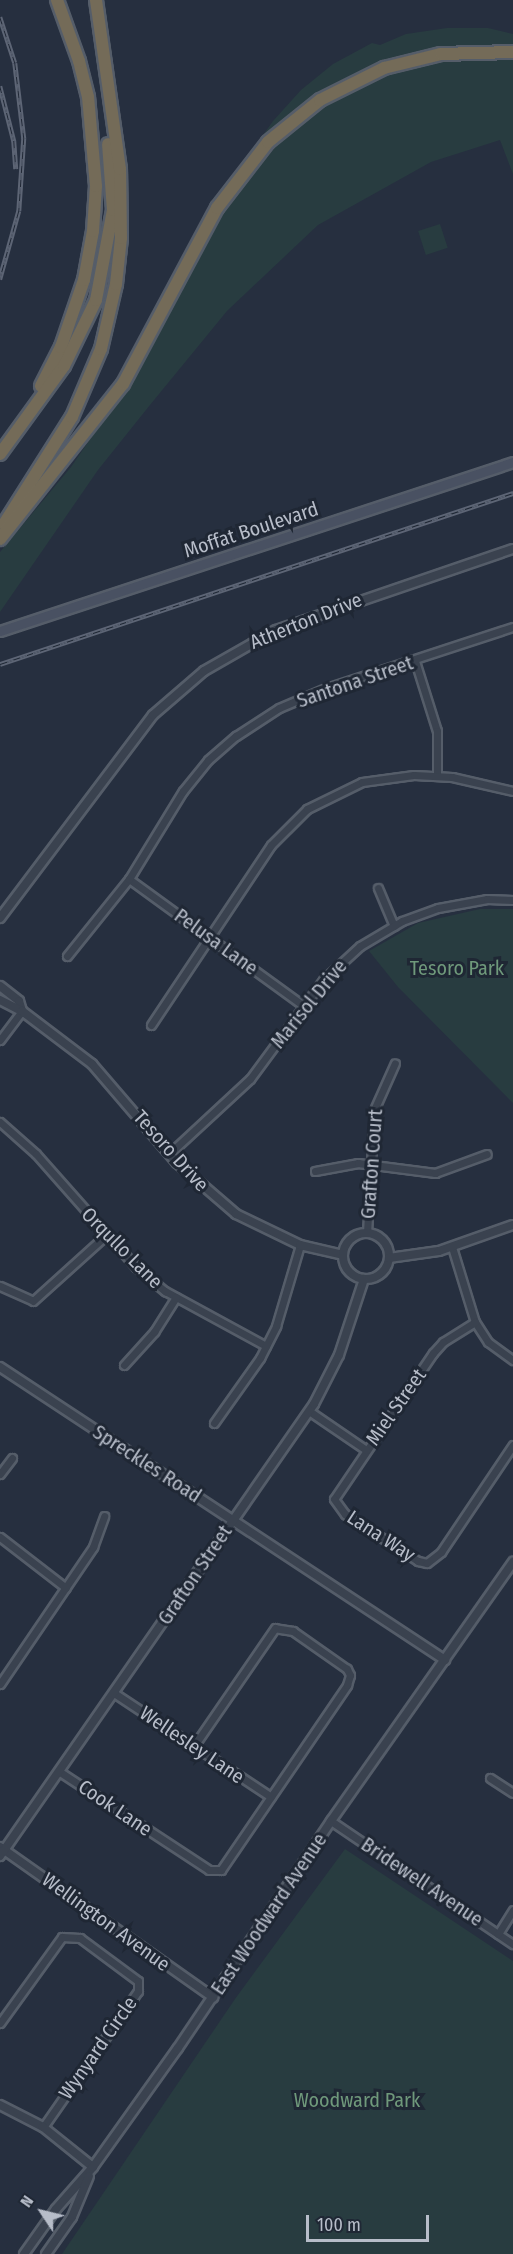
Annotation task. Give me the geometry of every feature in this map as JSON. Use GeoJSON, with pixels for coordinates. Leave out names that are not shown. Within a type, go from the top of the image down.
{"type":"FeatureCollection","features":[{"type":"Feature","properties":{"kind":"highway"},"geometry":{"type":"LineString","coordinates":[[24,420],[71,319],[93,231],[93,127],[79,61],[57,0]]}},
{"type":"Feature","properties":{"kind":"highway"},"geometry":{"type":"LineString","coordinates":[[0,454],[64,366],[85,327],[96,300],[110,240],[112,180],[88,0]]}},
{"type":"Feature","properties":{"kind":"highway"},"geometry":{"type":"LineString","coordinates":[[0,530],[56,448],[76,409],[101,349],[116,284],[121,238],[120,169],[96,0]]}},
{"type":"Feature","properties":{"kind":"highway"},"geometry":{"type":"LineString","coordinates":[[0,539],[123,384],[217,208],[268,142],[320,100],[384,68],[441,54],[513,52]]}},
{"type":"Feature","properties":{"kind":"main road","name":"Moffat Boulevard"},"geometry":{"type":"LineString","coordinates":[[0,631],[513,462]]}},
{"type":"Feature","properties":{"kind":"street","name":"Atherton Drive"},"geometry":{"type":"LineString","coordinates":[[0,918],[153,715],[204,671],[276,630],[513,549]]}},
{"type":"Feature","properties":{"kind":"street","name":"Santona Street"},"geometry":{"type":"LineString","coordinates":[[68,956],[129,879],[183,791],[208,760],[236,736],[279,708],[326,688],[415,662],[513,627]]}},
{"type":"Feature","properties":{"kind":"street"},"geometry":{"type":"LineString","coordinates":[[415,662],[436,731],[437,776]]}},
{"type":"Feature","properties":{"kind":"street"},"geometry":{"type":"LineString","coordinates":[[151,1024],[211,939],[271,845],[307,809],[362,782],[437,776],[513,791]]}},
{"type":"Feature","properties":{"kind":"street","name":"Pelusa Lane"},"geometry":{"type":"LineString","coordinates":[[129,879],[304,1006]]}},
{"type":"Feature","properties":{"kind":"street"},"geometry":{"type":"LineString","coordinates":[[378,888],[394,926]]}},
{"type":"Feature","properties":{"kind":"street","name":"Marisol Drive"},"geometry":{"type":"LineString","coordinates":[[170,1153],[250,1079],[304,1006],[342,960],[394,926],[438,908],[487,899],[513,900]]}},
{"type":"Feature","properties":{"kind":"street","name":"Tesoro Drive"},"geometry":{"type":"LineString","coordinates":[[0,986],[19,1001],[22,1011]]}},
{"type":"Feature","properties":{"kind":"street","name":"Tesoro Drive"},"geometry":{"type":"LineString","coordinates":[[0,1000],[22,1011],[92,1064],[206,1192],[236,1214],[300,1245],[343,1255]]}},
{"type":"Feature","properties":{"kind":"street"},"geometry":{"type":"LineString","coordinates":[[0,1040],[22,1011]]}},
{"type":"Feature","properties":{"kind":"street","name":"Grafton Court"},"geometry":{"type":"LineString","coordinates":[[367,1233],[374,1110],[395,1063]]}},
{"type":"Feature","properties":{"kind":"street","name":"Orqullo Lane"},"geometry":{"type":"LineString","coordinates":[[0,1122],[36,1154],[136,1267],[176,1297],[266,1346]]}},
{"type":"Feature","properties":{"kind":"street"},"geometry":{"type":"LineString","coordinates":[[315,1171],[371,1163],[435,1173],[487,1154]]}},
{"type":"Feature","properties":{"kind":"street"},"geometry":{"type":"LineString","coordinates":[[389,1257],[452,1247],[513,1225]]}},
{"type":"Feature","properties":{"kind":"street"},"geometry":{"type":"LineString","coordinates":[[367,1233],[383,1241],[389,1257],[381,1274],[364,1279],[348,1271],[343,1255],[351,1239],[367,1233]]}},
{"type":"Feature","properties":{"kind":"street"},"geometry":{"type":"LineString","coordinates":[[0,1286],[33,1301],[106,1235]]}},
{"type":"Feature","properties":{"kind":"street"},"geometry":{"type":"LineString","coordinates":[[214,1423],[266,1346],[276,1326],[300,1245]]}},
{"type":"Feature","properties":{"kind":"street"},"geometry":{"type":"LineString","coordinates":[[452,1247],[475,1322],[488,1341],[513,1360]]}},
{"type":"Feature","properties":{"kind":"street","name":"Grafton Street"},"geometry":{"type":"LineString","coordinates":[[2,1851],[60,1772],[309,1411],[339,1355],[364,1279]]}},
{"type":"Feature","properties":{"kind":"street"},"geometry":{"type":"LineString","coordinates":[[124,1365],[154,1332],[176,1297]]}},
{"type":"Feature","properties":{"kind":"street","name":"Miel Street"},"geometry":{"type":"LineString","coordinates":[[337,1506],[336,1492],[434,1353],[443,1342],[475,1322]]}},
{"type":"Feature","properties":{"kind":"street","name":"Spreckles Road"},"geometry":{"type":"LineString","coordinates":[[0,1367],[445,1660]]}},
{"type":"Feature","properties":{"kind":"street"},"geometry":{"type":"LineString","coordinates":[[309,1411],[366,1450]]}},
{"type":"Feature","properties":{"kind":"street","name":"Lana Way"},"geometry":{"type":"LineString","coordinates":[[337,1506],[418,1562],[427,1563],[441,1552],[513,1445]]}},
{"type":"Feature","properties":{"kind":"street"},"geometry":{"type":"LineString","coordinates":[[0,1474],[12,1458]]}},
{"type":"Feature","properties":{"kind":"street"},"geometry":{"type":"LineString","coordinates":[[0,1684],[93,1547],[104,1516]]}},
{"type":"Feature","properties":{"kind":"street"},"geometry":{"type":"LineString","coordinates":[[0,1537],[66,1588]]}},
{"type":"Feature","properties":{"kind":"street","name":"East Woodward Avenue"},"geometry":{"type":"LineString","coordinates":[[24,2254],[56,2209],[93,2167],[213,1997],[331,1821],[513,1562]]}},
{"type":"Feature","properties":{"kind":"street"},"geometry":{"type":"LineString","coordinates":[[194,1746],[271,1630],[283,1626],[303,1637],[347,1668],[350,1675],[271,1797]]}},
{"type":"Feature","properties":{"kind":"street","name":"Wellesley Lane"},"geometry":{"type":"LineString","coordinates":[[114,1693],[271,1797]]}},
{"type":"Feature","properties":{"kind":"street","name":"Cook Lane"},"geometry":{"type":"LineString","coordinates":[[60,1772],[208,1870],[220,1870],[271,1797]]}},
{"type":"Feature","properties":{"kind":"street"},"geometry":{"type":"LineString","coordinates":[[490,1778],[513,1793]]}},
{"type":"Feature","properties":{"kind":"street","name":"Bridewell Avenue"},"geometry":{"type":"LineString","coordinates":[[331,1821],[513,1944]]}},
{"type":"Feature","properties":{"kind":"street","name":"Wellington Avenue"},"geometry":{"type":"LineString","coordinates":[[2,1851],[213,1997]]}},
{"type":"Feature","properties":{"kind":"street"},"geometry":{"type":"LineString","coordinates":[[498,1934],[513,1910]]}},
{"type":"Feature","properties":{"kind":"street","name":"Wynyard Circle"},"geometry":{"type":"LineString","coordinates":[[0,2023],[62,1937],[80,1938],[138,1981],[138,1991],[43,2127]]}},
{"type":"Feature","properties":{"kind":"street"},"geometry":{"type":"LineString","coordinates":[[0,2105],[43,2127],[93,2167]]}},
{"type":"Feature","properties":{"kind":"street","name":"East Woodward Avenue"},"geometry":{"type":"LineString","coordinates":[[46,2254],[72,2217],[93,2167]]}},
{"type":"Feature","properties":{"kind":"green space"},"geometry":{"type":"Polygon","coordinates":[[[447,28],[488,28],[513,34],[513,174],[500,140],[431,162],[318,225],[227,311],[98,470],[0,612],[0,552],[71,467],[145,359],[251,152],[273,121],[301,90],[333,64],[372,43],[380,45],[406,34],[447,28]]]}},
{"type":"Feature","properties":{"kind":"green space"},"geometry":{"type":"Polygon","coordinates":[[[440,224],[448,248],[426,255],[418,231],[440,224]]]}},
{"type":"Feature","properties":{"kind":"green space","name":"Tesoro Park"},"geometry":{"type":"Polygon","coordinates":[[[480,909],[513,909],[513,1103],[398,987],[369,951],[418,923],[480,909]]]}},
{"type":"Feature","properties":{"kind":"green space","name":"Woodward Park"},"geometry":{"type":"Polygon","coordinates":[[[345,1849],[513,1961],[513,2254],[62,2254],[235,1999],[345,1849]]]}},
{"type":"Feature","properties":{"kind":"railway"},"geometry":{"type":"LineString","coordinates":[[0,17],[15,63],[24,138],[19,211],[0,279]]}},
{"type":"Feature","properties":{"kind":"railway"},"geometry":{"type":"LineString","coordinates":[[0,86],[14,141],[16,169]]}},
{"type":"Feature","properties":{"kind":"railway"},"geometry":{"type":"LineString","coordinates":[[0,664],[513,493]]}}]}
